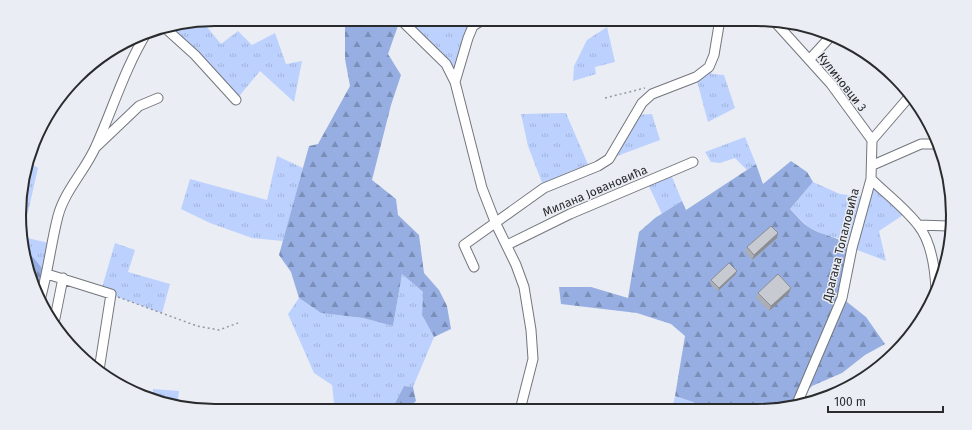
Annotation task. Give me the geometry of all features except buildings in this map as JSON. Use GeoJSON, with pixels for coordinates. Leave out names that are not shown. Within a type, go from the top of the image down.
{"type":"FeatureCollection","features":[{"type":"Feature","properties":{"kind":"street"},"geometry":{"type":"LineString","coordinates":[[407,26],[446,64],[455,82],[482,188],[524,287],[531,330],[533,359],[522,404]]}},
{"type":"Feature","properties":{"kind":"street"},"geometry":{"type":"LineString","coordinates":[[455,82],[473,26]]}},
{"type":"Feature","properties":{"kind":"street","name":"Милана Јовановића"},"geometry":{"type":"LineString","coordinates":[[496,224],[544,188],[598,166],[609,159],[642,103],[652,94],[696,77],[709,68],[714,55],[719,26]]}},
{"type":"Feature","properties":{"kind":"street","name":"Кулиновци 3"},"geometry":{"type":"LineString","coordinates":[[780,28],[810,59],[840,95],[872,140]]}},
{"type":"Feature","properties":{"kind":"street"},"geometry":{"type":"LineString","coordinates":[[169,32],[195,55],[236,100]]}},
{"type":"Feature","properties":{"kind":"street"},"geometry":{"type":"LineString","coordinates":[[42,292],[58,216],[68,194],[95,148],[121,84],[143,40]]}},
{"type":"Feature","properties":{"kind":"street"},"geometry":{"type":"LineString","coordinates":[[810,59],[828,40]]}},
{"type":"Feature","properties":{"kind":"street"},"geometry":{"type":"LineString","coordinates":[[95,148],[139,106],[158,98]]}},
{"type":"Feature","properties":{"kind":"street"},"geometry":{"type":"LineString","coordinates":[[872,140],[907,100]]}},
{"type":"Feature","properties":{"kind":"street","name":"Драгана Топаловића"},"geometry":{"type":"LineString","coordinates":[[799,399],[842,298],[852,248],[871,179],[873,165],[872,140]]}},
{"type":"Feature","properties":{"kind":"street"},"geometry":{"type":"LineString","coordinates":[[873,165],[921,144],[932,144]]}},
{"type":"Feature","properties":{"kind":"street","name":"Милана Јовановића"},"geometry":{"type":"LineString","coordinates":[[507,245],[570,214],[693,162]]}},
{"type":"Feature","properties":{"kind":"street"},"geometry":{"type":"LineString","coordinates":[[871,179],[918,225],[927,242],[935,279]]}},
{"type":"Feature","properties":{"kind":"street"},"geometry":{"type":"LineString","coordinates":[[474,267],[464,245],[496,224]]}},
{"type":"Feature","properties":{"kind":"street"},"geometry":{"type":"LineString","coordinates":[[918,225],[946,226]]}},
{"type":"Feature","properties":{"kind":"street"},"geometry":{"type":"LineString","coordinates":[[47,274],[110,294],[100,365]]}},
{"type":"Feature","properties":{"kind":"street"},"geometry":{"type":"LineString","coordinates":[[55,316],[63,278]]}},
{"type":"Feature","properties":{"kind":"path"},"geometry":{"type":"LineString","coordinates":[[605,98],[651,88]]}},
{"type":"Feature","properties":{"kind":"path"},"geometry":{"type":"LineString","coordinates":[[110,294],[197,326],[219,330],[238,323]]}},
{"type":"Feature","properties":{"kind":"green space"},"geometry":{"type":"Polygon","coordinates":[[[206,26],[221,44],[238,31],[252,45],[275,33],[286,64],[302,61],[294,102],[260,71],[236,100],[169,32],[206,26]]]}},
{"type":"Feature","properties":{"kind":"green space"},"geometry":{"type":"Polygon","coordinates":[[[345,26],[398,26],[388,54],[401,75],[391,105],[372,180],[396,199],[398,215],[419,235],[424,273],[439,290],[447,306],[451,329],[434,337],[422,315],[423,292],[402,274],[393,326],[363,318],[321,313],[299,298],[291,272],[279,255],[309,146],[318,144],[350,86],[345,59],[345,26]]]}},
{"type":"Feature","properties":{"kind":"green space"},"geometry":{"type":"Polygon","coordinates":[[[407,26],[473,26],[455,82],[407,26]]]}},
{"type":"Feature","properties":{"kind":"green space"},"geometry":{"type":"Polygon","coordinates":[[[607,27],[615,62],[595,67],[596,74],[573,81],[574,66],[587,40],[607,27]]]}},
{"type":"Feature","properties":{"kind":"green space"},"geometry":{"type":"Polygon","coordinates":[[[709,67],[712,74],[724,75],[735,108],[708,122],[696,77],[709,67]]]}},
{"type":"Feature","properties":{"kind":"green space"},"geometry":{"type":"Polygon","coordinates":[[[566,113],[590,169],[544,188],[528,146],[521,114],[566,113]]]}},
{"type":"Feature","properties":{"kind":"green space"},"geometry":{"type":"Polygon","coordinates":[[[652,114],[660,140],[609,159],[634,115],[652,114]]]}},
{"type":"Feature","properties":{"kind":"green space"},"geometry":{"type":"Polygon","coordinates":[[[745,137],[756,164],[747,170],[735,158],[720,163],[711,162],[705,152],[745,137]]]}},
{"type":"Feature","properties":{"kind":"green space"},"geometry":{"type":"Polygon","coordinates":[[[277,156],[303,168],[283,241],[252,238],[210,223],[181,209],[190,179],[267,200],[277,156]]]}},
{"type":"Feature","properties":{"kind":"green space"},"geometry":{"type":"Polygon","coordinates":[[[791,161],[807,172],[813,182],[790,209],[810,228],[842,241],[852,248],[842,298],[866,317],[885,344],[865,355],[842,373],[812,386],[799,399],[769,404],[696,404],[675,396],[685,336],[671,324],[637,313],[561,304],[559,287],[591,287],[628,298],[639,232],[655,218],[682,201],[686,210],[756,164],[763,184],[791,161]]]}},
{"type":"Feature","properties":{"kind":"green space"},"geometry":{"type":"Polygon","coordinates":[[[33,164],[38,168],[26,221],[26,203],[33,164]]]}},
{"type":"Feature","properties":{"kind":"green space"},"geometry":{"type":"Polygon","coordinates":[[[670,172],[682,201],[662,214],[647,182],[670,172]]]}},
{"type":"Feature","properties":{"kind":"green space"},"geometry":{"type":"Polygon","coordinates":[[[871,179],[906,213],[879,231],[886,261],[852,248],[842,239],[825,235],[808,227],[790,209],[813,182],[840,194],[865,197],[871,179]]]}},
{"type":"Feature","properties":{"kind":"green space"},"geometry":{"type":"Polygon","coordinates":[[[28,238],[53,244],[47,274],[33,257],[31,256],[28,238]]]}},
{"type":"Feature","properties":{"kind":"green space"},"geometry":{"type":"Polygon","coordinates":[[[115,243],[135,250],[128,272],[170,284],[162,313],[101,291],[115,243]]]}},
{"type":"Feature","properties":{"kind":"green space"},"geometry":{"type":"Polygon","coordinates":[[[31,256],[33,257],[47,274],[42,292],[31,256]]]}},
{"type":"Feature","properties":{"kind":"green space"},"geometry":{"type":"Polygon","coordinates":[[[402,274],[423,292],[422,315],[434,337],[413,387],[404,386],[395,404],[334,404],[332,385],[314,373],[288,314],[299,298],[321,313],[363,318],[393,326],[402,274]]]}},
{"type":"Feature","properties":{"kind":"green space"},"geometry":{"type":"Polygon","coordinates":[[[404,386],[413,387],[416,401],[413,404],[395,404],[404,386]]]}},
{"type":"Feature","properties":{"kind":"green space"},"geometry":{"type":"Polygon","coordinates":[[[153,389],[179,391],[178,400],[153,394],[153,389]]]}},
{"type":"Feature","properties":{"kind":"green space"},"geometry":{"type":"Polygon","coordinates":[[[675,396],[696,404],[673,404],[675,396]]]}}]}
